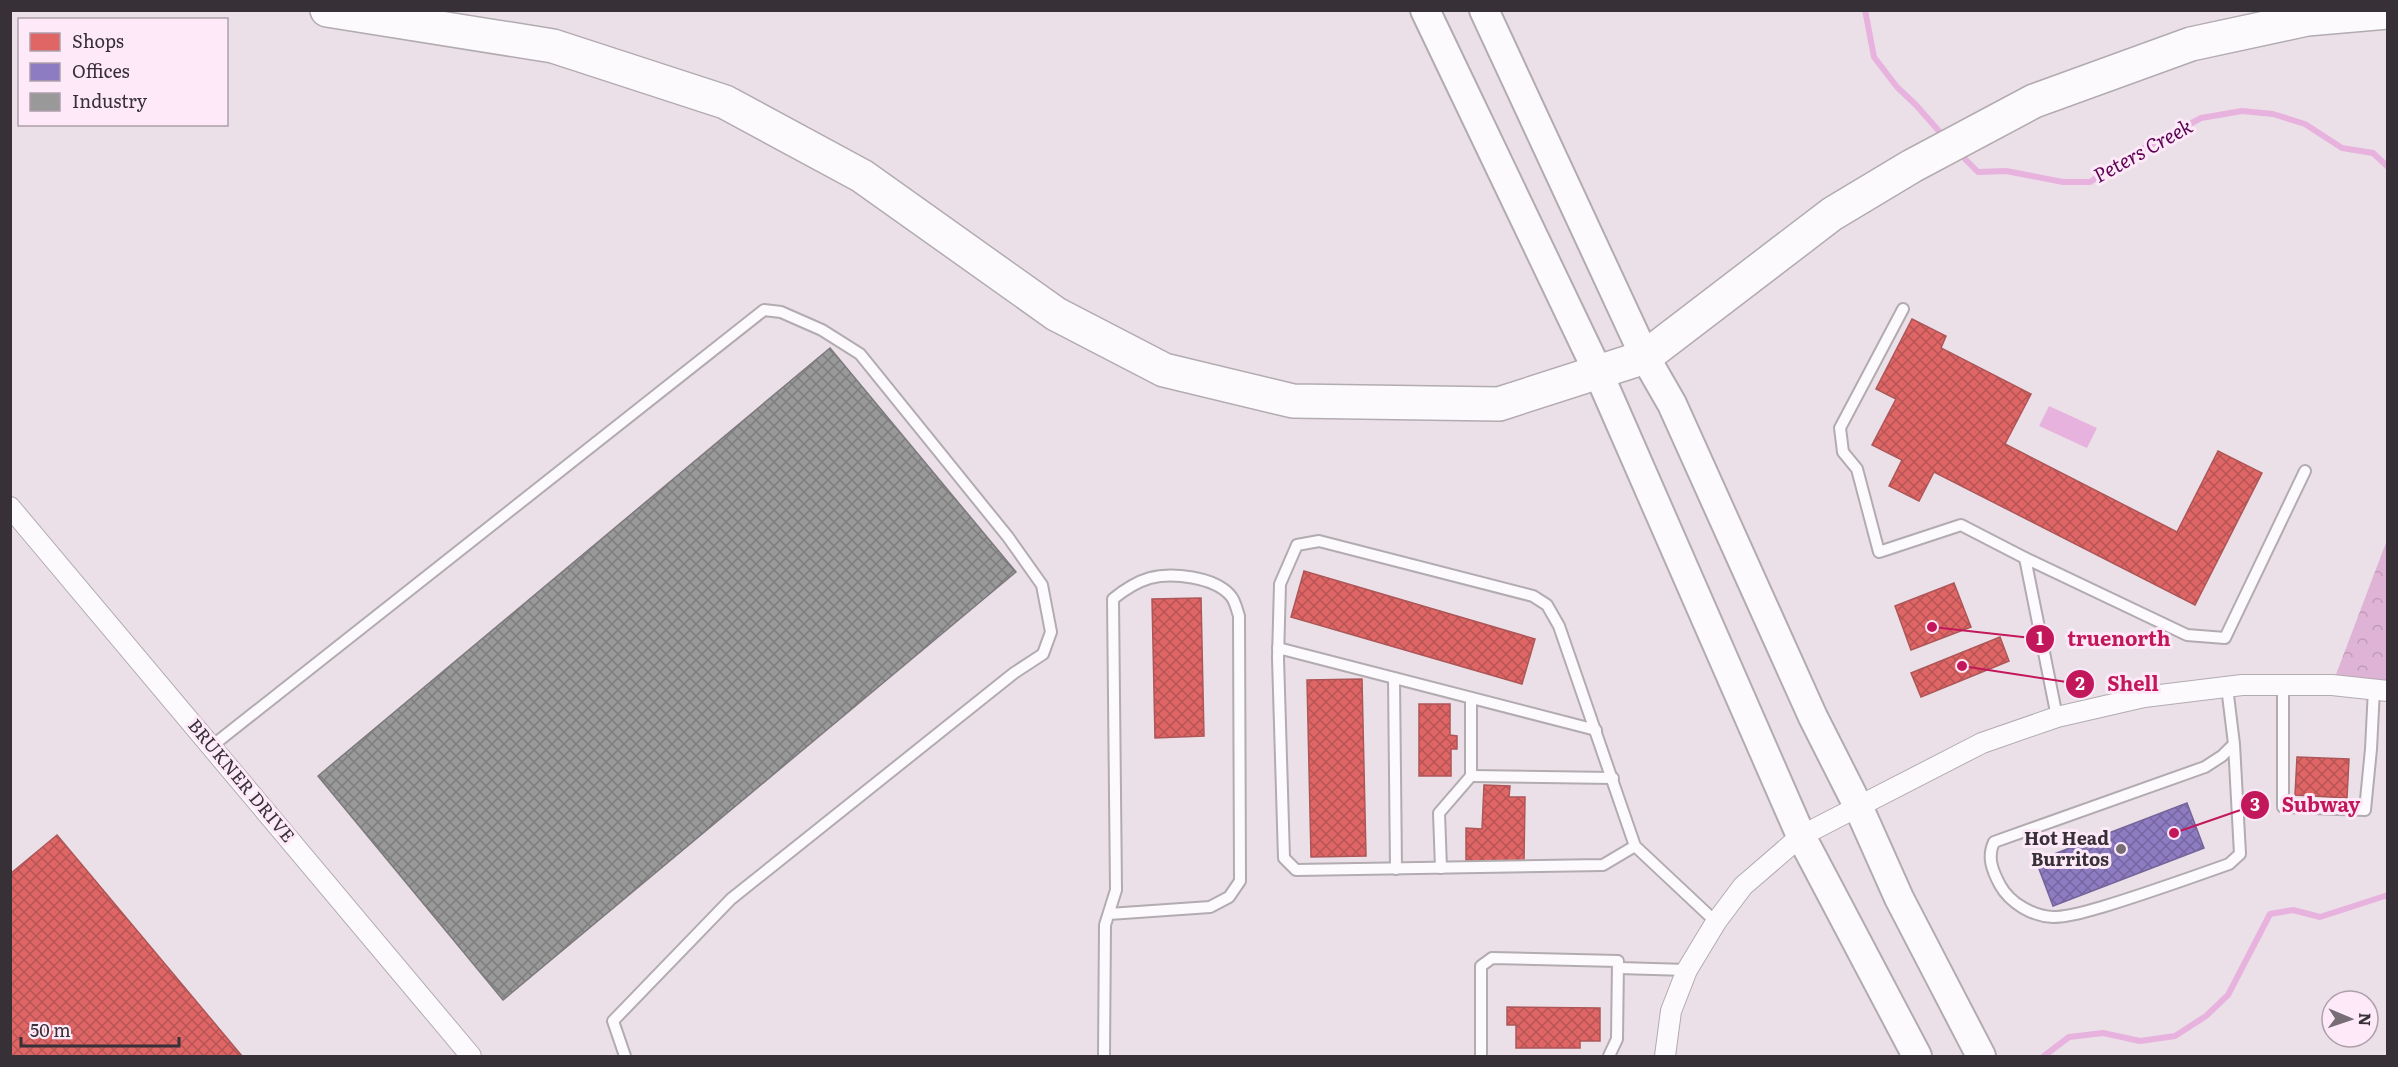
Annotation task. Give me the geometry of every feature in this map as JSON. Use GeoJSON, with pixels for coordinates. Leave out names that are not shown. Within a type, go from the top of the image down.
{"type":"FeatureCollection","features":[{"type":"Feature","properties":{"kind":"highway"},"geometry":{"type":"LineString","coordinates":[[327,10],[553,46],[725,102],[862,176],[1056,314],[1164,370],[1293,401],[1499,404],[1645,357],[1832,214],[1912,166],[2034,101],[2192,44],[2307,19],[2388,12]]}},
{"type":"Feature","properties":{"kind":"main road"},"geometry":{"type":"LineString","coordinates":[[1425,10],[1598,372],[1801,836],[1917,1056]]}},
{"type":"Feature","properties":{"kind":"main road"},"geometry":{"type":"LineString","coordinates":[[1484,10],[1645,357],[1672,404],[1813,717],[1858,806],[1899,898],[1979,1052]]}},
{"type":"Feature","properties":{"kind":"street","name":"BRUKNER DRIVE"},"geometry":{"type":"LineString","coordinates":[[10,507],[471,1056]]}},
{"type":"Feature","properties":{"kind":"street"},"geometry":{"type":"LineString","coordinates":[[1665,1056],[1671,1011],[1687,970],[1716,922],[1743,886],[1801,836],[1858,806],[1982,743],[2057,717],[2144,697],[2227,687],[2283,685],[2332,685],[2381,690]]}},
{"type":"Feature","properties":{"kind":"lane"},"geometry":{"type":"LineString","coordinates":[[1903,309],[1840,428],[1843,452],[1857,469],[1879,552],[1961,525],[2187,635],[2225,638],[2305,471]]}},
{"type":"Feature","properties":{"kind":"lane"},"geometry":{"type":"LineString","coordinates":[[212,746],[764,310],[781,312],[822,330],[860,354],[1008,537],[1042,585],[1051,632],[1043,654],[1014,673],[731,899],[613,1021],[625,1056]]}},
{"type":"Feature","properties":{"kind":"lane"},"geometry":{"type":"LineString","coordinates":[[1635,846],[1603,865],[1296,870],[1284,858],[1278,648],[1280,584],[1297,545],[1319,542],[1533,596],[1547,605],[1559,626],[1635,846],[1716,922]]}},
{"type":"Feature","properties":{"kind":"lane"},"geometry":{"type":"LineString","coordinates":[[2025,558],[2057,717]]}},
{"type":"Feature","properties":{"kind":"lane"},"geometry":{"type":"LineString","coordinates":[[1104,1056],[1105,925],[1116,890],[1113,599],[1126,588],[1151,577],[1189,576],[1216,584],[1232,596],[1239,616],[1240,881],[1229,897],[1210,907],[1109,914]]}},
{"type":"Feature","properties":{"kind":"lane"},"geometry":{"type":"LineString","coordinates":[[1278,648],[1596,730]]}},
{"type":"Feature","properties":{"kind":"lane"},"geometry":{"type":"LineString","coordinates":[[1394,678],[1396,869]]}},
{"type":"Feature","properties":{"kind":"lane"},"geometry":{"type":"LineString","coordinates":[[2283,685],[2283,807],[2365,810],[2371,749],[2381,690]]}},
{"type":"Feature","properties":{"kind":"lane"},"geometry":{"type":"LineString","coordinates":[[2227,687],[2234,744],[2240,854],[2229,864],[2136,897],[2074,915],[2052,917],[2034,912],[2016,904],[2006,895],[1990,860],[1989,852],[1994,842],[2205,767],[2222,756],[2234,744]]}},
{"type":"Feature","properties":{"kind":"lane"},"geometry":{"type":"LineString","coordinates":[[1441,868],[1439,813],[1471,776],[1471,698]]}},
{"type":"Feature","properties":{"kind":"lane"},"geometry":{"type":"LineString","coordinates":[[1471,776],[1613,778]]}},
{"type":"Feature","properties":{"kind":"lane"},"geometry":{"type":"LineString","coordinates":[[1481,1056],[1481,966],[1492,958],[1618,961],[1617,1039],[1609,1056]]}},
{"type":"Feature","properties":{"kind":"lane"},"geometry":{"type":"LineString","coordinates":[[1619,968],[1687,970]]}},
{"type":"Feature","properties":{"kind":"green space"},"geometry":{"type":"Polygon","coordinates":[[[2387,540],[2387,691],[2332,685],[2387,540]]]}},
{"type":"Feature","properties":{"kind":"shaded area"},"geometry":{"type":"Polygon","coordinates":[[[2049,406],[2097,428],[2087,448],[2039,426],[2049,406]]]}},
{"type":"Feature","properties":{"kind":"building: Shops"},"geometry":{"type":"Polygon","coordinates":[[[1912,319],[1946,336],[1941,348],[2031,394],[2005,444],[2177,532],[2218,451],[2262,473],[2195,605],[1934,472],[1919,501],[1889,486],[1902,460],[1872,445],[1896,399],[1876,389],[1912,319]]]}},
{"type":"Feature","properties":{"kind":"building: Shops"},"geometry":{"type":"Polygon","coordinates":[[[1304,571],[1535,639],[1522,684],[1291,617],[1304,571]]]}},
{"type":"Feature","properties":{"kind":"building: Shops"},"geometry":{"type":"Polygon","coordinates":[[[1954,583],[1971,627],[1911,650],[1895,606],[1954,583]]]}},
{"type":"Feature","properties":{"kind":"building: Shops"},"geometry":{"type":"Polygon","coordinates":[[[1201,598],[1204,736],[1155,738],[1152,599],[1201,598]]]}},
{"type":"Feature","properties":{"kind":"building: Shops"},"geometry":{"type":"Polygon","coordinates":[[[2000,637],[2009,661],[1921,697],[1911,673],[2000,637]]]}},
{"type":"Feature","properties":{"kind":"building: Shops"},"geometry":{"type":"Polygon","coordinates":[[[1362,679],[1366,856],[1311,857],[1307,680],[1362,679]]]}},
{"type":"Feature","properties":{"kind":"building: Shops"},"geometry":{"type":"Polygon","coordinates":[[[1419,704],[1450,704],[1450,735],[1457,736],[1457,749],[1451,749],[1451,776],[1419,776],[1419,704]]]}},
{"type":"Feature","properties":{"kind":"building: Shops"},"geometry":{"type":"Polygon","coordinates":[[[2297,757],[2349,759],[2347,798],[2295,795],[2297,757]]]}},
{"type":"Feature","properties":{"kind":"building: Shops"},"geometry":{"type":"Polygon","coordinates":[[[1484,785],[1510,786],[1509,797],[1525,797],[1524,862],[1466,861],[1466,828],[1482,829],[1484,785]]]}},
{"type":"Feature","properties":{"kind":"building: Shops"},"geometry":{"type":"Polygon","coordinates":[[[57,835],[242,1056],[10,1056],[10,874],[57,835]]]}},
{"type":"Feature","properties":{"kind":"building: Shops"},"geometry":{"type":"Polygon","coordinates":[[[1507,1007],[1600,1008],[1600,1041],[1580,1041],[1580,1048],[1516,1048],[1516,1025],[1507,1025],[1507,1007]]]}},
{"type":"Feature","properties":{"kind":"building: Offices"},"geometry":{"type":"Polygon","coordinates":[[[2187,803],[2204,848],[2053,906],[2036,861],[2187,803]]]}},
{"type":"Feature","properties":{"kind":"building: Industry"},"geometry":{"type":"Polygon","coordinates":[[[830,348],[1016,572],[503,1000],[318,776],[830,348]]]}},
{"type":"Feature","properties":{"kind":"waterway","name":"Peters Creek"},"geometry":{"type":"LineString","coordinates":[[1865,10],[1874,57],[1897,87],[1945,138]]}},
{"type":"Feature","properties":{"kind":"waterway","name":"Peters Creek"},"geometry":{"type":"LineString","coordinates":[[1958,152],[1978,172],[2006,171],[2063,182],[2090,182],[2128,157],[2201,118],[2242,111],[2273,114],[2305,124],[2342,148],[2373,153],[2388,167]]}},
{"type":"Feature","properties":{"kind":"waterway","name":"Peters Creek"},"geometry":{"type":"LineString","coordinates":[[2044,1056],[2069,1037],[2103,1033],[2140,1041],[2175,1036],[2206,1016],[2228,995],[2270,914],[2293,910],[2320,917],[2388,895]]}},
{"type":"Feature","properties":{"kind":"place","name":"truenorth"},"geometry":{"type":"Point","coordinates":[1932,627]}},
{"type":"Feature","properties":{"kind":"place","name":"Shell"},"geometry":{"type":"Point","coordinates":[1962,666]}},
{"type":"Feature","properties":{"kind":"place","name":"Subway"},"geometry":{"type":"Point","coordinates":[2174,833]}},
{"type":"Feature","properties":{"kind":"place","name":"Hot Head Burritos"},"geometry":{"type":"Point","coordinates":[2121,849]}}]}
